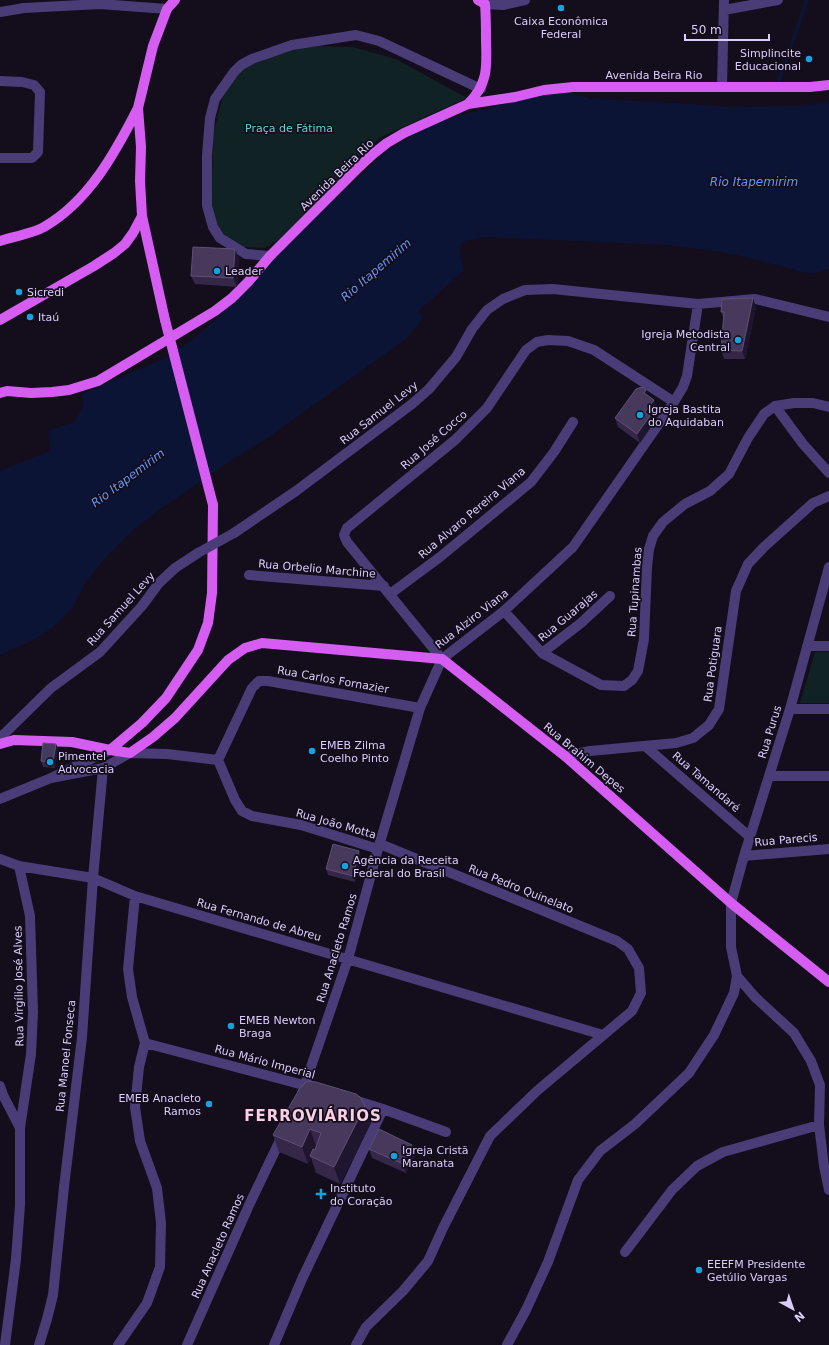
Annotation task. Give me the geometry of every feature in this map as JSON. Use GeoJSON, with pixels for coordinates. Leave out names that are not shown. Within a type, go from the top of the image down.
{"type":"FeatureCollection","features":[{"type":"Feature","properties":{"kind":"main road"},"geometry":{"type":"LineString","coordinates":[[0,241],[43,228],[74,205],[99,176],[116,150],[138,108],[153,46],[167,9],[175,0]]}},
{"type":"Feature","properties":{"kind":"main road"},"geometry":{"type":"LineString","coordinates":[[468,104],[481,89],[487,65],[482,2]]}},
{"type":"Feature","properties":{"kind":"main road","name":"Avenida Beira Rio"},"geometry":{"type":"LineString","coordinates":[[0,393],[31,393],[69,390],[98,381],[215,311],[232,298],[270,256],[373,154],[387,143],[404,133],[468,104],[515,97],[544,90],[573,87],[829,86]]}},
{"type":"Feature","properties":{"kind":"main road"},"geometry":{"type":"LineString","coordinates":[[110,750],[142,723],[166,698],[198,650],[208,623],[212,593],[213,505],[165,320],[142,216],[140,182],[141,147],[138,108]]}},
{"type":"Feature","properties":{"kind":"main road"},"geometry":{"type":"LineString","coordinates":[[0,320],[114,253],[125,244],[142,216]]}},
{"type":"Feature","properties":{"kind":"main road","name":"Rua Alziro Viana"},"geometry":{"type":"LineString","coordinates":[[130,753],[153,737],[175,718],[228,660],[245,648],[262,642],[442,659]]}},
{"type":"Feature","properties":{"kind":"main road","name":"Rua Brahim Depes"},"geometry":{"type":"LineString","coordinates":[[442,659],[565,756],[731,904],[829,982]]}},
{"type":"Feature","properties":{"kind":"main road"},"geometry":{"type":"LineString","coordinates":[[0,744],[14,740],[72,742],[130,753]]}},
{"type":"Feature","properties":{"kind":"street"},"geometry":{"type":"LineString","coordinates":[[482,2],[502,3],[525,0]]}},
{"type":"Feature","properties":{"kind":"street"},"geometry":{"type":"LineString","coordinates":[[722,87],[724,5],[778,0]]}},
{"type":"Feature","properties":{"kind":"street"},"geometry":{"type":"LineString","coordinates":[[0,12],[24,8],[100,4],[136,4],[167,9]]}},
{"type":"Feature","properties":{"kind":"street"},"geometry":{"type":"LineString","coordinates":[[270,256],[246,254],[220,238],[213,227],[207,206],[207,155],[210,118],[215,99],[234,72],[241,65],[252,58],[292,45],[356,35],[379,41],[406,52],[481,89]]}},
{"type":"Feature","properties":{"kind":"street"},"geometry":{"type":"LineString","coordinates":[[0,81],[22,82],[34,85],[40,92],[38,152],[32,158],[0,158]]}},
{"type":"Feature","properties":{"kind":"street","name":"Rua Samuel Levy"},"geometry":{"type":"LineString","coordinates":[[0,738],[51,688],[100,652],[175,568],[234,532],[296,491],[412,404],[429,389],[456,356],[472,329],[487,310],[503,299],[525,290],[553,289],[698,304],[755,299],[829,317]]}},
{"type":"Feature","properties":{"kind":"street","name":"Rua Alziro Viana"},"geometry":{"type":"LineString","coordinates":[[442,659],[504,611],[573,547],[683,387],[687,376],[698,304]]}},
{"type":"Feature","properties":{"kind":"street","name":"Rua José Cocco"},"geometry":{"type":"LineString","coordinates":[[344,535],[347,528],[455,440],[487,408],[526,350],[537,342],[548,340],[568,341],[594,350],[674,402]]}},
{"type":"Feature","properties":{"kind":"street"},"geometry":{"type":"LineString","coordinates":[[829,407],[813,403],[794,403],[775,406],[803,444],[829,473]]}},
{"type":"Feature","properties":{"kind":"street","name":"Rua Tupinambas"},"geometry":{"type":"LineString","coordinates":[[504,611],[542,653],[601,685],[624,686],[632,680],[638,671],[644,639],[646,567],[653,536],[663,522],[685,504],[710,491],[729,474],[748,438],[764,414],[775,406]]}},
{"type":"Feature","properties":{"kind":"street","name":"Rua Alvaro Pereira Viana"},"geometry":{"type":"LineString","coordinates":[[387,590],[440,557],[531,482],[554,452],[574,422]]}},
{"type":"Feature","properties":{"kind":"street","name":"Rua Potiguara"},"geometry":{"type":"LineString","coordinates":[[565,756],[590,751],[676,743],[693,738],[709,725],[719,709],[736,591],[748,564],[764,547],[814,503],[829,496]]}},
{"type":"Feature","properties":{"kind":"street","name":"Rua Brahim Depes"},"geometry":{"type":"LineString","coordinates":[[344,535],[348,542],[442,659]]}},
{"type":"Feature","properties":{"kind":"street","name":"Rua Purus"},"geometry":{"type":"LineString","coordinates":[[738,976],[731,947],[731,904],[744,856],[790,709],[828,574]]}},
{"type":"Feature","properties":{"kind":"street","name":"Rua Orbelio Marchine"},"geometry":{"type":"LineString","coordinates":[[249,575],[387,590]]}},
{"type":"Feature","properties":{"kind":"street","name":"Rua Guarajas"},"geometry":{"type":"LineString","coordinates":[[542,653],[581,623],[610,596]]}},
{"type":"Feature","properties":{"kind":"street"},"geometry":{"type":"LineString","coordinates":[[807,646],[829,646]]}},
{"type":"Feature","properties":{"kind":"street","name":"Rua Anacleto Ramos"},"geometry":{"type":"LineString","coordinates":[[299,1099],[306,1085],[348,959],[420,708],[442,659]]}},
{"type":"Feature","properties":{"kind":"street","name":"Rua Carlos Fornazier"},"geometry":{"type":"LineString","coordinates":[[218,760],[252,688],[259,681],[268,680],[420,708]]}},
{"type":"Feature","properties":{"kind":"street"},"geometry":{"type":"LineString","coordinates":[[790,709],[829,709]]}},
{"type":"Feature","properties":{"kind":"street","name":"Rua Tamandaré"},"geometry":{"type":"LineString","coordinates":[[645,746],[750,837]]}},
{"type":"Feature","properties":{"kind":"street"},"geometry":{"type":"LineString","coordinates":[[0,799],[52,778],[110,750]]}},
{"type":"Feature","properties":{"kind":"street"},"geometry":{"type":"LineString","coordinates":[[52,778],[103,768],[130,753],[167,754],[218,760]]}},
{"type":"Feature","properties":{"kind":"street","name":"Rua João Motta"},"geometry":{"type":"LineString","coordinates":[[218,760],[235,800],[242,810],[252,816],[301,825],[379,847]]}},
{"type":"Feature","properties":{"kind":"street","name":"Rua Manoel Fonseca"},"geometry":{"type":"LineString","coordinates":[[39,1345],[53,1295],[82,1037],[93,878],[103,768]]}},
{"type":"Feature","properties":{"kind":"street"},"geometry":{"type":"LineString","coordinates":[[769,776],[829,776]]}},
{"type":"Feature","properties":{"kind":"street","name":"Rua Pedro Quinelato"},"geometry":{"type":"LineString","coordinates":[[379,847],[618,941],[628,949],[639,968],[640,993],[632,1011],[603,1036]]}},
{"type":"Feature","properties":{"kind":"street","name":"Rua Parecis"},"geometry":{"type":"LineString","coordinates":[[744,856],[829,849]]}},
{"type":"Feature","properties":{"kind":"street","name":"Rua Fernando de Abreu"},"geometry":{"type":"LineString","coordinates":[[0,858],[19,866],[93,878],[135,896],[603,1036]]}},
{"type":"Feature","properties":{"kind":"street","name":"Rua Virgílio José Alves"},"geometry":{"type":"LineString","coordinates":[[5,1345],[16,1259],[20,1205],[20,1128],[31,1054],[33,1012],[30,916],[19,866]]}},
{"type":"Feature","properties":{"kind":"street"},"geometry":{"type":"LineString","coordinates":[[118,1345],[147,1303],[160,1267],[161,1223],[157,1188],[140,1141],[135,1107],[139,1067],[145,1043],[132,997],[128,969],[135,896]]}},
{"type":"Feature","properties":{"kind":"street"},"geometry":{"type":"LineString","coordinates":[[738,976],[755,997],[794,1033],[812,1061],[820,1085],[819,1125],[824,1166],[829,1190]]}},
{"type":"Feature","properties":{"kind":"street"},"geometry":{"type":"LineString","coordinates":[[507,1345],[526,1310],[548,1262],[578,1180],[600,1151],[635,1124],[688,1073],[714,1035],[734,993],[738,976]]}},
{"type":"Feature","properties":{"kind":"street"},"geometry":{"type":"LineString","coordinates":[[356,1345],[366,1327],[403,1291],[428,1261],[443,1228],[490,1136],[538,1090],[603,1036]]}},
{"type":"Feature","properties":{"kind":"street","name":"Rua Mário Imperial"},"geometry":{"type":"LineString","coordinates":[[145,1043],[320,1090]]}},
{"type":"Feature","properties":{"kind":"street"},"geometry":{"type":"LineString","coordinates":[[0,1086],[20,1128]]}},
{"type":"Feature","properties":{"kind":"street"},"geometry":{"type":"LineString","coordinates":[[341,1096],[383,1109],[446,1132]]}},
{"type":"Feature","properties":{"kind":"street"},"geometry":{"type":"LineString","coordinates":[[274,1345],[302,1279],[383,1109]]}},
{"type":"Feature","properties":{"kind":"street"},"geometry":{"type":"LineString","coordinates":[[625,1252],[672,1190],[697,1166],[723,1152],[819,1125]]}},
{"type":"Feature","properties":{"kind":"street","name":"Rua Anacleto Ramos"},"geometry":{"type":"LineString","coordinates":[[187,1345],[250,1203],[286,1127]]}},
{"type":"Feature","properties":{"kind":"green space","name":"Praça de Fátima"},"geometry":{"type":"Polygon","coordinates":[[[307,46],[353,47],[396,59],[467,98],[381,137],[353,162],[334,188],[278,240],[265,248],[242,247],[229,239],[222,232],[216,222],[212,206],[213,135],[222,99],[244,65],[307,46]]]}},
{"type":"Feature","properties":{"kind":"green space"},"geometry":{"type":"Polygon","coordinates":[[[815,652],[829,652],[829,703],[800,703],[815,652]]]}},
{"type":"Feature","properties":{"kind":"water","name":"Rio Itapemirim"},"geometry":{"type":"Polygon","coordinates":[[[567,92],[592,99],[729,107],[801,106],[829,102],[829,269],[811,274],[737,255],[667,245],[486,237],[467,240],[461,244],[460,248],[464,271],[418,311],[423,318],[406,339],[263,441],[227,463],[155,513],[130,533],[106,557],[85,583],[74,606],[57,624],[37,638],[0,655],[0,471],[50,451],[48,431],[75,422],[84,404],[82,394],[165,358],[191,341],[214,321],[314,219],[385,153],[404,140],[451,118],[545,94],[567,92]]]}},
{"type":"Feature","properties":{"kind":"building","name":"Leader"},"geometry":{"type":"Polygon","coordinates":[[[193,247],[235,249],[233,278],[191,276],[193,247]]]}},
{"type":"Feature","properties":{"kind":"building","name":"Igreja Metodista Central"},"geometry":{"type":"Polygon","coordinates":[[[753,298],[742,351],[721,350],[724,312],[721,312],[722,299],[753,298]]]}},
{"type":"Feature","properties":{"kind":"building","name":"Igreja Bastita do Aquidaban"},"geometry":{"type":"Polygon","coordinates":[[[642,387],[646,390],[644,393],[654,400],[645,412],[650,416],[637,434],[615,418],[636,389],[642,387]]]}},
{"type":"Feature","properties":{"kind":"building"},"geometry":{"type":"Polygon","coordinates":[[[43,743],[56,744],[53,762],[41,761],[43,743]]]}},
{"type":"Feature","properties":{"kind":"building","name":"Agência da Receita Federal do Brasil"},"geometry":{"type":"Polygon","coordinates":[[[333,844],[359,851],[353,876],[326,869],[333,844]]]}},
{"type":"Feature","properties":{"kind":"building"},"geometry":{"type":"Polygon","coordinates":[[[307,1081],[316,1082],[356,1094],[360,1097],[365,1106],[334,1167],[310,1156],[313,1149],[315,1150],[321,1133],[310,1129],[302,1147],[273,1135],[300,1088],[307,1081]]]}},
{"type":"Feature","properties":{"kind":"building"},"geometry":{"type":"Polygon","coordinates":[[[379,1129],[412,1145],[403,1164],[369,1149],[379,1129]]]}},
{"type":"Feature","properties":{"kind":"waterway"},"geometry":{"type":"LineString","coordinates":[[777,86],[807,0]]}},
{"type":"Feature","properties":{"kind":"place","name":"Caixa Econômica Federal"},"geometry":{"type":"Point","coordinates":[561,8]}},
{"type":"Feature","properties":{"kind":"place","name":"Simplincite Educacional"},"geometry":{"type":"Point","coordinates":[809,59]}},
{"type":"Feature","properties":{"kind":"place","name":"Leader"},"geometry":{"type":"Point","coordinates":[217,271]}},
{"type":"Feature","properties":{"kind":"place","name":"Sicredi"},"geometry":{"type":"Point","coordinates":[19,292]}},
{"type":"Feature","properties":{"kind":"place","name":"Itaú"},"geometry":{"type":"Point","coordinates":[30,317]}},
{"type":"Feature","properties":{"kind":"place","name":"Igreja Metodista Central"},"geometry":{"type":"Point","coordinates":[738,340]}},
{"type":"Feature","properties":{"kind":"place","name":"Igreja Bastita do Aquidaban"},"geometry":{"type":"Point","coordinates":[640,415]}},
{"type":"Feature","properties":{"kind":"place","name":"EMEB Zilma Coelho Pinto"},"geometry":{"type":"Point","coordinates":[312,751]}},
{"type":"Feature","properties":{"kind":"place","name":"Pimentel Advocacia"},"geometry":{"type":"Point","coordinates":[50,762]}},
{"type":"Feature","properties":{"kind":"place","name":"Agência da Receita Federal do Brasil"},"geometry":{"type":"Point","coordinates":[345,866]}},
{"type":"Feature","properties":{"kind":"place","name":"EMEB Newton Braga"},"geometry":{"type":"Point","coordinates":[231,1026]}},
{"type":"Feature","properties":{"kind":"place","name":"EMEB Anacleto Ramos"},"geometry":{"type":"Point","coordinates":[209,1104]}},
{"type":"Feature","properties":{"kind":"place","name":"Igreja Cristã Maranata"},"geometry":{"type":"Point","coordinates":[394,1156]}},
{"type":"Feature","properties":{"kind":"place","name":"Instituto do Coração"},"geometry":{"type":"Point","coordinates":[321,1194]}},
{"type":"Feature","properties":{"kind":"place","name":"EEEFM Presidente Getúlio Vargas"},"geometry":{"type":"Point","coordinates":[699,1270]}},
{"type":"Feature","properties":{"kind":"district","name":"FERROVIÁRIOS"},"geometry":{"type":"Point","coordinates":[313,1116]}}]}
